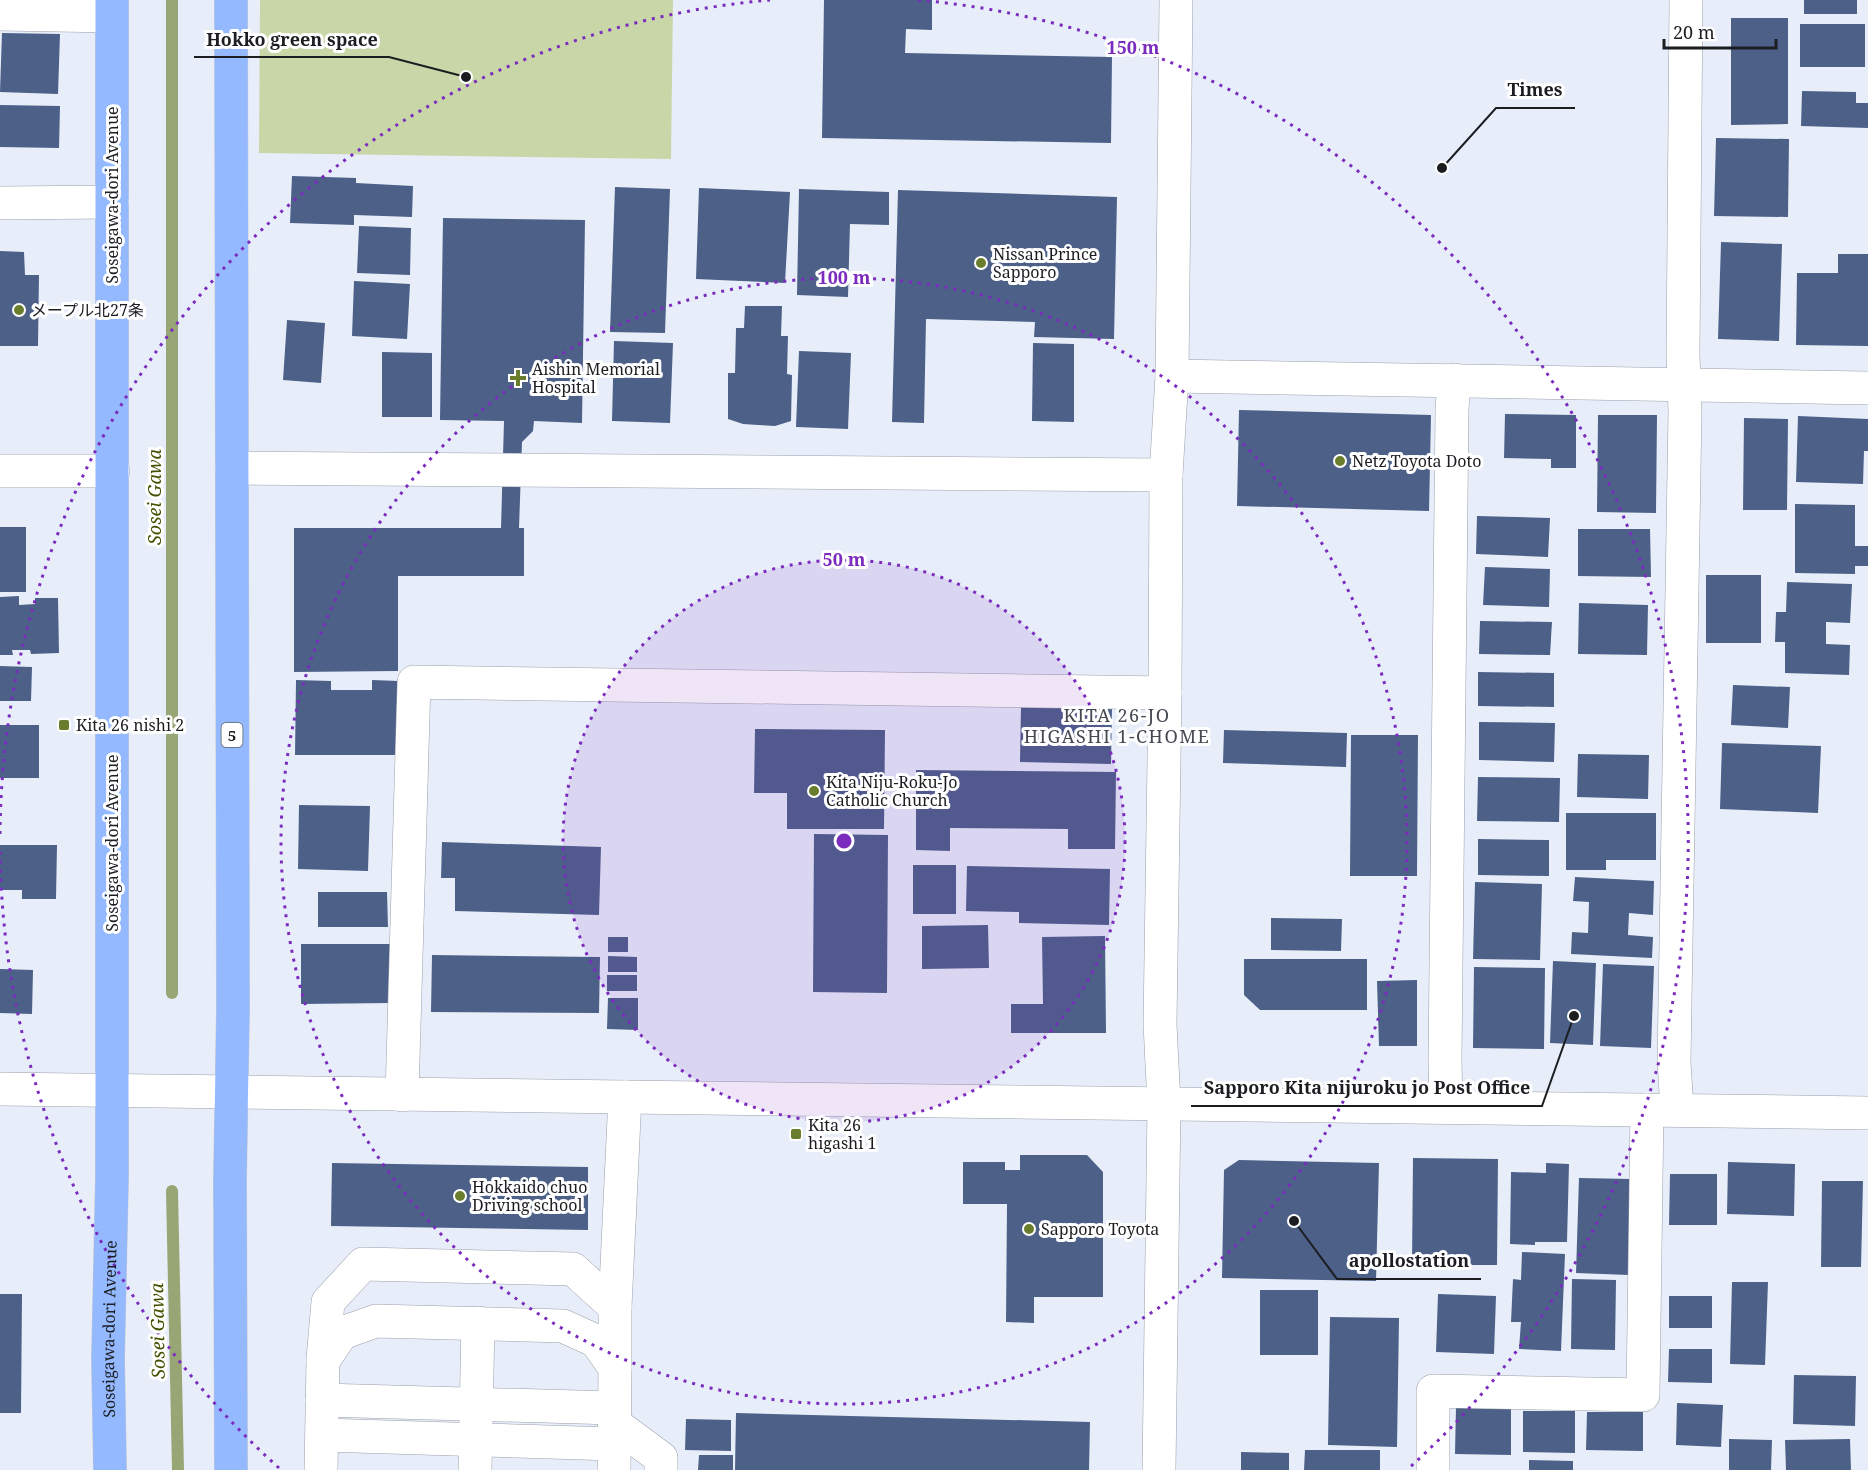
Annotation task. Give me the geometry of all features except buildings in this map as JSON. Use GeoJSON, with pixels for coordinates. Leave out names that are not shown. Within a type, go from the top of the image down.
{"type":"FeatureCollection","features":[{"type":"Feature","properties":{"kind":"highway","name":"5"},"geometry":{"type":"LineString","coordinates":[[231,0],[231,1470]]}},
{"type":"Feature","properties":{"kind":"highway","name":"Soseigawa-dori Avenue"},"geometry":{"type":"LineString","coordinates":[[110,1470],[108,1359],[112,1090],[111,8]]}},
{"type":"Feature","properties":{"kind":"street"},"geometry":{"type":"LineString","coordinates":[[1159,1470],[1164,1104],[1160,1024],[1166,476],[1172,376],[1176,0]]}},
{"type":"Feature","properties":{"kind":"street"},"geometry":{"type":"LineString","coordinates":[[1433,1470],[1433,1391],[1643,1395],[1662,1110],[1674,1062],[1684,384],[1686,0]]}},
{"type":"Feature","properties":{"kind":"street"},"geometry":{"type":"LineString","coordinates":[[0,14],[111,8]]}},
{"type":"Feature","properties":{"kind":"street"},"geometry":{"type":"LineString","coordinates":[[0,203],[112,202]]}},
{"type":"Feature","properties":{"kind":"street"},"geometry":{"type":"LineString","coordinates":[[1172,376],[1868,388]]}},
{"type":"Feature","properties":{"kind":"street"},"geometry":{"type":"LineString","coordinates":[[1446,1107],[1451,420],[1454,380]]}},
{"type":"Feature","properties":{"kind":"street"},"geometry":{"type":"LineString","coordinates":[[232,468],[1166,476]]}},
{"type":"Feature","properties":{"kind":"street"},"geometry":{"type":"LineString","coordinates":[[0,471],[112,471]]}},
{"type":"Feature","properties":{"kind":"street"},"geometry":{"type":"LineString","coordinates":[[402,1095],[414,682],[1165,693]]}},
{"type":"Feature","properties":{"kind":"street"},"geometry":{"type":"LineString","coordinates":[[0,1089],[1868,1113]]}},
{"type":"Feature","properties":{"kind":"street"},"geometry":{"type":"LineString","coordinates":[[614,1436],[615,1307],[625,1097]]}},
{"type":"Feature","properties":{"kind":"street"},"geometry":{"type":"LineString","coordinates":[[321,1470],[323,1361],[328,1302],[363,1264],[573,1269],[615,1307]]}},
{"type":"Feature","properties":{"kind":"street"},"geometry":{"type":"LineString","coordinates":[[323,1361],[342,1333],[376,1321],[478,1323],[563,1326],[596,1341],[615,1368]]}},
{"type":"Feature","properties":{"kind":"street"},"geometry":{"type":"LineString","coordinates":[[475,1454],[478,1323]]}},
{"type":"Feature","properties":{"kind":"street"},"geometry":{"type":"LineString","coordinates":[[322,1400],[476,1404],[614,1436],[661,1458],[661,1470]]}},
{"type":"Feature","properties":{"kind":"street"},"geometry":{"type":"LineString","coordinates":[[322,1435],[475,1454],[614,1436]]}},
{"type":"Feature","properties":{"kind":"green space"},"geometry":{"type":"Polygon","coordinates":[[[260,0],[673,0],[671,159],[259,153],[260,0]]]}},
{"type":"Feature","properties":{"kind":"waterway","name":"Sosei Gawa"},"geometry":{"type":"LineString","coordinates":[[172,0],[172,993]]}},
{"type":"Feature","properties":{"kind":"waterway","name":"Sosei Gawa"},"geometry":{"type":"LineString","coordinates":[[172,1191],[178,1470]]}},
{"type":"Feature","properties":{"kind":"place","name":"Hokko green space"},"geometry":{"type":"Point","coordinates":[466,77]}},
{"type":"Feature","properties":{"kind":"place","name":"Times"},"geometry":{"type":"Point","coordinates":[1442,168]}},
{"type":"Feature","properties":{"kind":"place","name":"Nissan Prince Sapporo"},"geometry":{"type":"Point","coordinates":[981,263]}},
{"type":"Feature","properties":{"kind":"place","name":"メープル北27条"},"geometry":{"type":"Point","coordinates":[19,310]}},
{"type":"Feature","properties":{"kind":"place","name":"Aishin Memorial Hospital"},"geometry":{"type":"Point","coordinates":[518,378]}},
{"type":"Feature","properties":{"kind":"place","name":"Netz Toyota Doto"},"geometry":{"type":"Point","coordinates":[1340,461]}},
{"type":"Feature","properties":{"kind":"place","name":"Kita 26 nishi 2"},"geometry":{"type":"Point","coordinates":[64,725]}},
{"type":"Feature","properties":{"kind":"place","name":"Kita Niju-Roku-Jo Catholic Church"},"geometry":{"type":"Point","coordinates":[814,791]}},
{"type":"Feature","properties":{"kind":"place","name":"Sapporo Kita nijuroku jo Post Office"},"geometry":{"type":"Point","coordinates":[1574,1016]}},
{"type":"Feature","properties":{"kind":"place","name":"Kita 26 higashi 1"},"geometry":{"type":"Point","coordinates":[796,1134]}},
{"type":"Feature","properties":{"kind":"place","name":"Hokkaido chuo Driving school"},"geometry":{"type":"Point","coordinates":[460,1196]}},
{"type":"Feature","properties":{"kind":"place","name":"apollostation"},"geometry":{"type":"Point","coordinates":[1294,1221]}},
{"type":"Feature","properties":{"kind":"place","name":"Sapporo Toyota"},"geometry":{"type":"Point","coordinates":[1029,1229]}},
{"type":"Feature","properties":{"kind":"district","name":"KITA 26-JO HIGASHI 1-CHOME"},"geometry":{"type":"Point","coordinates":[1117,725]}}]}
